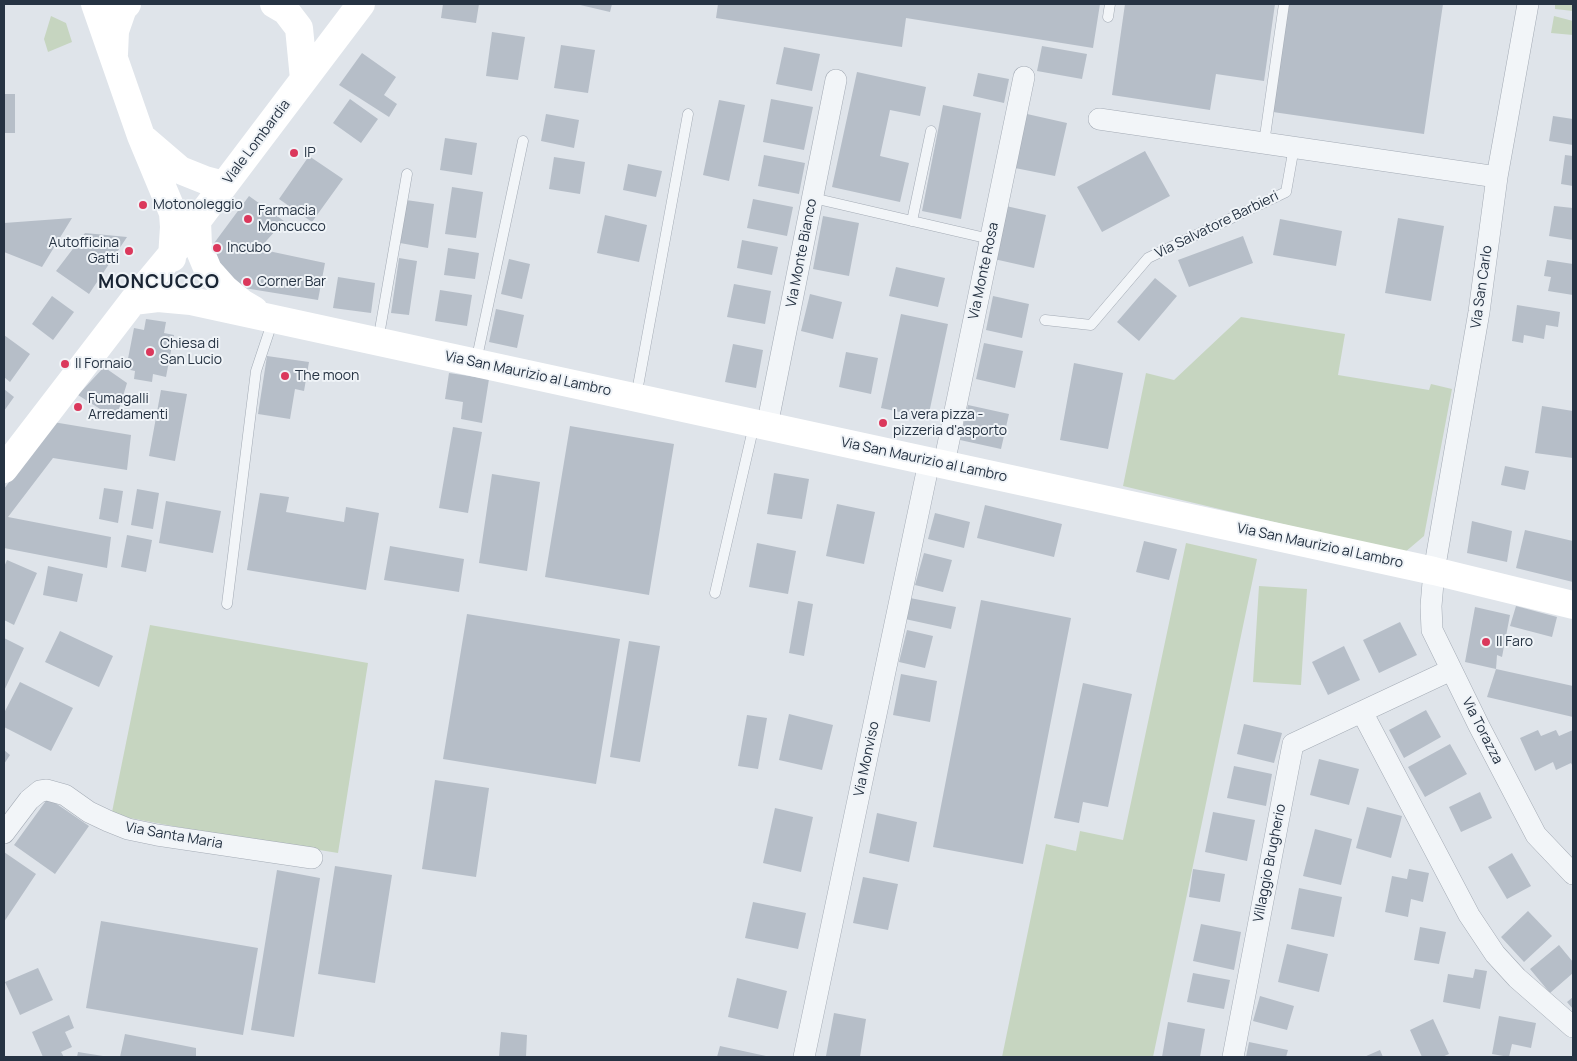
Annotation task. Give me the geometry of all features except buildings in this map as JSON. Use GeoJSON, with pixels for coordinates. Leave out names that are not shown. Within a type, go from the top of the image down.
{"type":"FeatureCollection","features":[{"type":"Feature","properties":{"kind":"main road"},"geometry":{"type":"LineString","coordinates":[[95,4],[141,136],[172,213],[174,227],[172,268],[180,289],[191,301]]}},
{"type":"Feature","properties":{"kind":"main road"},"geometry":{"type":"LineString","coordinates":[[113,58],[115,31],[123,8],[128,4]]}},
{"type":"Feature","properties":{"kind":"main road"},"geometry":{"type":"LineString","coordinates":[[274,4],[286,11],[299,28],[304,79]]}},
{"type":"Feature","properties":{"kind":"main road","name":"Viale Lombardia"},"geometry":{"type":"LineString","coordinates":[[4,469],[133,301],[172,254],[361,4]]}},
{"type":"Feature","properties":{"kind":"main road"},"geometry":{"type":"LineString","coordinates":[[141,136],[180,170],[224,185]]}},
{"type":"Feature","properties":{"kind":"main road","name":"Via San Maurizio al Lambro"},"geometry":{"type":"LineString","coordinates":[[197,221],[198,246],[208,270]]}},
{"type":"Feature","properties":{"kind":"main road","name":"Via San Maurizio al Lambro"},"geometry":{"type":"LineString","coordinates":[[172,254],[193,261],[208,270],[225,289],[242,303],[274,319]]}},
{"type":"Feature","properties":{"kind":"main road","name":"Via San Maurizio al Lambro"},"geometry":{"type":"LineString","coordinates":[[133,301],[158,298],[191,301],[1434,571],[1573,605]]}},
{"type":"Feature","properties":{"kind":"street","name":"Via San Carlo"},"geometry":{"type":"LineString","coordinates":[[1434,571],[1477,322],[1497,177],[1528,4]]}},
{"type":"Feature","properties":{"kind":"street","name":"Via Monte Rosa"},"geometry":{"type":"LineString","coordinates":[[937,463],[990,239],[1024,77]]}},
{"type":"Feature","properties":{"kind":"street","name":"Via Monte Bianco"},"geometry":{"type":"LineString","coordinates":[[761,425],[813,198],[836,80]]}},
{"type":"Feature","properties":{"kind":"street"},"geometry":{"type":"LineString","coordinates":[[1099,119],[1497,177]]}},
{"type":"Feature","properties":{"kind":"street","name":"Via Monviso"},"geometry":{"type":"LineString","coordinates":[[804,1057],[937,463]]}},
{"type":"Feature","properties":{"kind":"street","name":"Via Torazza"},"geometry":{"type":"LineString","coordinates":[[1434,571],[1431,606],[1432,630],[1536,835],[1573,874]]}},
{"type":"Feature","properties":{"kind":"street","name":"Villaggio Brugherio"},"geometry":{"type":"LineString","coordinates":[[1233,1057],[1293,744],[1451,670]]}},
{"type":"Feature","properties":{"kind":"street"},"geometry":{"type":"LineString","coordinates":[[1362,712],[1468,915],[1495,954],[1517,978],[1573,1027]]}},
{"type":"Feature","properties":{"kind":"street","name":"Via Santa Maria"},"geometry":{"type":"LineString","coordinates":[[4,833],[29,800],[40,791],[47,790],[65,795],[89,812],[128,829],[312,858]]}},
{"type":"Feature","properties":{"kind":"lane"},"geometry":{"type":"LineString","coordinates":[[1108,17],[1110,4]]}},
{"type":"Feature","properties":{"kind":"lane"},"geometry":{"type":"LineString","coordinates":[[1264,143],[1284,4]]}},
{"type":"Feature","properties":{"kind":"lane"},"geometry":{"type":"LineString","coordinates":[[635,398],[688,114]]}},
{"type":"Feature","properties":{"kind":"lane"},"geometry":{"type":"LineString","coordinates":[[912,221],[932,131]]}},
{"type":"Feature","properties":{"kind":"lane"},"geometry":{"type":"LineString","coordinates":[[476,363],[523,141]]}},
{"type":"Feature","properties":{"kind":"lane","name":"Via Salvatore Barbieri"},"geometry":{"type":"LineString","coordinates":[[1044,320],[1091,325],[1148,258],[1286,192],[1294,147]]}},
{"type":"Feature","properties":{"kind":"lane"},"geometry":{"type":"LineString","coordinates":[[378,342],[407,174]]}},
{"type":"Feature","properties":{"kind":"lane"},"geometry":{"type":"LineString","coordinates":[[813,198],[990,239]]}},
{"type":"Feature","properties":{"kind":"lane"},"geometry":{"type":"LineString","coordinates":[[227,604],[256,371],[274,319]]}},
{"type":"Feature","properties":{"kind":"lane"},"geometry":{"type":"LineString","coordinates":[[715,593],[761,425]]}},
{"type":"Feature","properties":{"kind":"green space"},"geometry":{"type":"Polygon","coordinates":[[[1555,4],[1573,4],[1573,11],[1555,9],[1555,4]]]}},
{"type":"Feature","properties":{"kind":"green space"},"geometry":{"type":"Polygon","coordinates":[[[51,16],[66,23],[72,42],[48,52],[44,39],[51,16]]]}},
{"type":"Feature","properties":{"kind":"green space"},"geometry":{"type":"Polygon","coordinates":[[[1554,16],[1573,21],[1573,35],[1551,33],[1554,16]]]}},
{"type":"Feature","properties":{"kind":"green space"},"geometry":{"type":"Polygon","coordinates":[[[1241,317],[1345,334],[1338,375],[1429,390],[1431,384],[1452,389],[1424,536],[1404,553],[1123,486],[1146,373],[1174,380],[1241,317]]]}},
{"type":"Feature","properties":{"kind":"green space"},"geometry":{"type":"Polygon","coordinates":[[[1186,543],[1257,559],[1153,1057],[1002,1057],[1046,844],[1076,851],[1080,831],[1123,840],[1186,543]]]}},
{"type":"Feature","properties":{"kind":"green space"},"geometry":{"type":"Polygon","coordinates":[[[1259,586],[1307,589],[1301,685],[1253,682],[1259,586]]]}},
{"type":"Feature","properties":{"kind":"green space"},"geometry":{"type":"Polygon","coordinates":[[[150,625],[368,663],[338,853],[183,828],[130,818],[112,812],[150,625]]]}},
{"type":"Feature","properties":{"kind":"place","name":"IP"},"geometry":{"type":"Point","coordinates":[294,153]}},
{"type":"Feature","properties":{"kind":"place","name":"Motonoleggio"},"geometry":{"type":"Point","coordinates":[143,205]}},
{"type":"Feature","properties":{"kind":"place","name":"Farmacia Moncucco"},"geometry":{"type":"Point","coordinates":[248,219]}},
{"type":"Feature","properties":{"kind":"place","name":"Incubo"},"geometry":{"type":"Point","coordinates":[217,248]}},
{"type":"Feature","properties":{"kind":"place","name":"Autofficina Gatti"},"geometry":{"type":"Point","coordinates":[129,251]}},
{"type":"Feature","properties":{"kind":"place","name":"Corner Bar"},"geometry":{"type":"Point","coordinates":[247,282]}},
{"type":"Feature","properties":{"kind":"place","name":"Chiesa di San Lucio"},"geometry":{"type":"Point","coordinates":[150,352]}},
{"type":"Feature","properties":{"kind":"place","name":"Il Fornaio"},"geometry":{"type":"Point","coordinates":[65,364]}},
{"type":"Feature","properties":{"kind":"place","name":"The moon"},"geometry":{"type":"Point","coordinates":[285,376]}},
{"type":"Feature","properties":{"kind":"place","name":"Fumagalli Arredamenti"},"geometry":{"type":"Point","coordinates":[78,407]}},
{"type":"Feature","properties":{"kind":"place","name":"La vera pizza - pizzeria d'asporto"},"geometry":{"type":"Point","coordinates":[883,423]}},
{"type":"Feature","properties":{"kind":"place","name":"Il Faro"},"geometry":{"type":"Point","coordinates":[1486,642]}},
{"type":"Feature","properties":{"kind":"district","name":"MONCUCCO"},"geometry":{"type":"Point","coordinates":[159,283]}}]}
